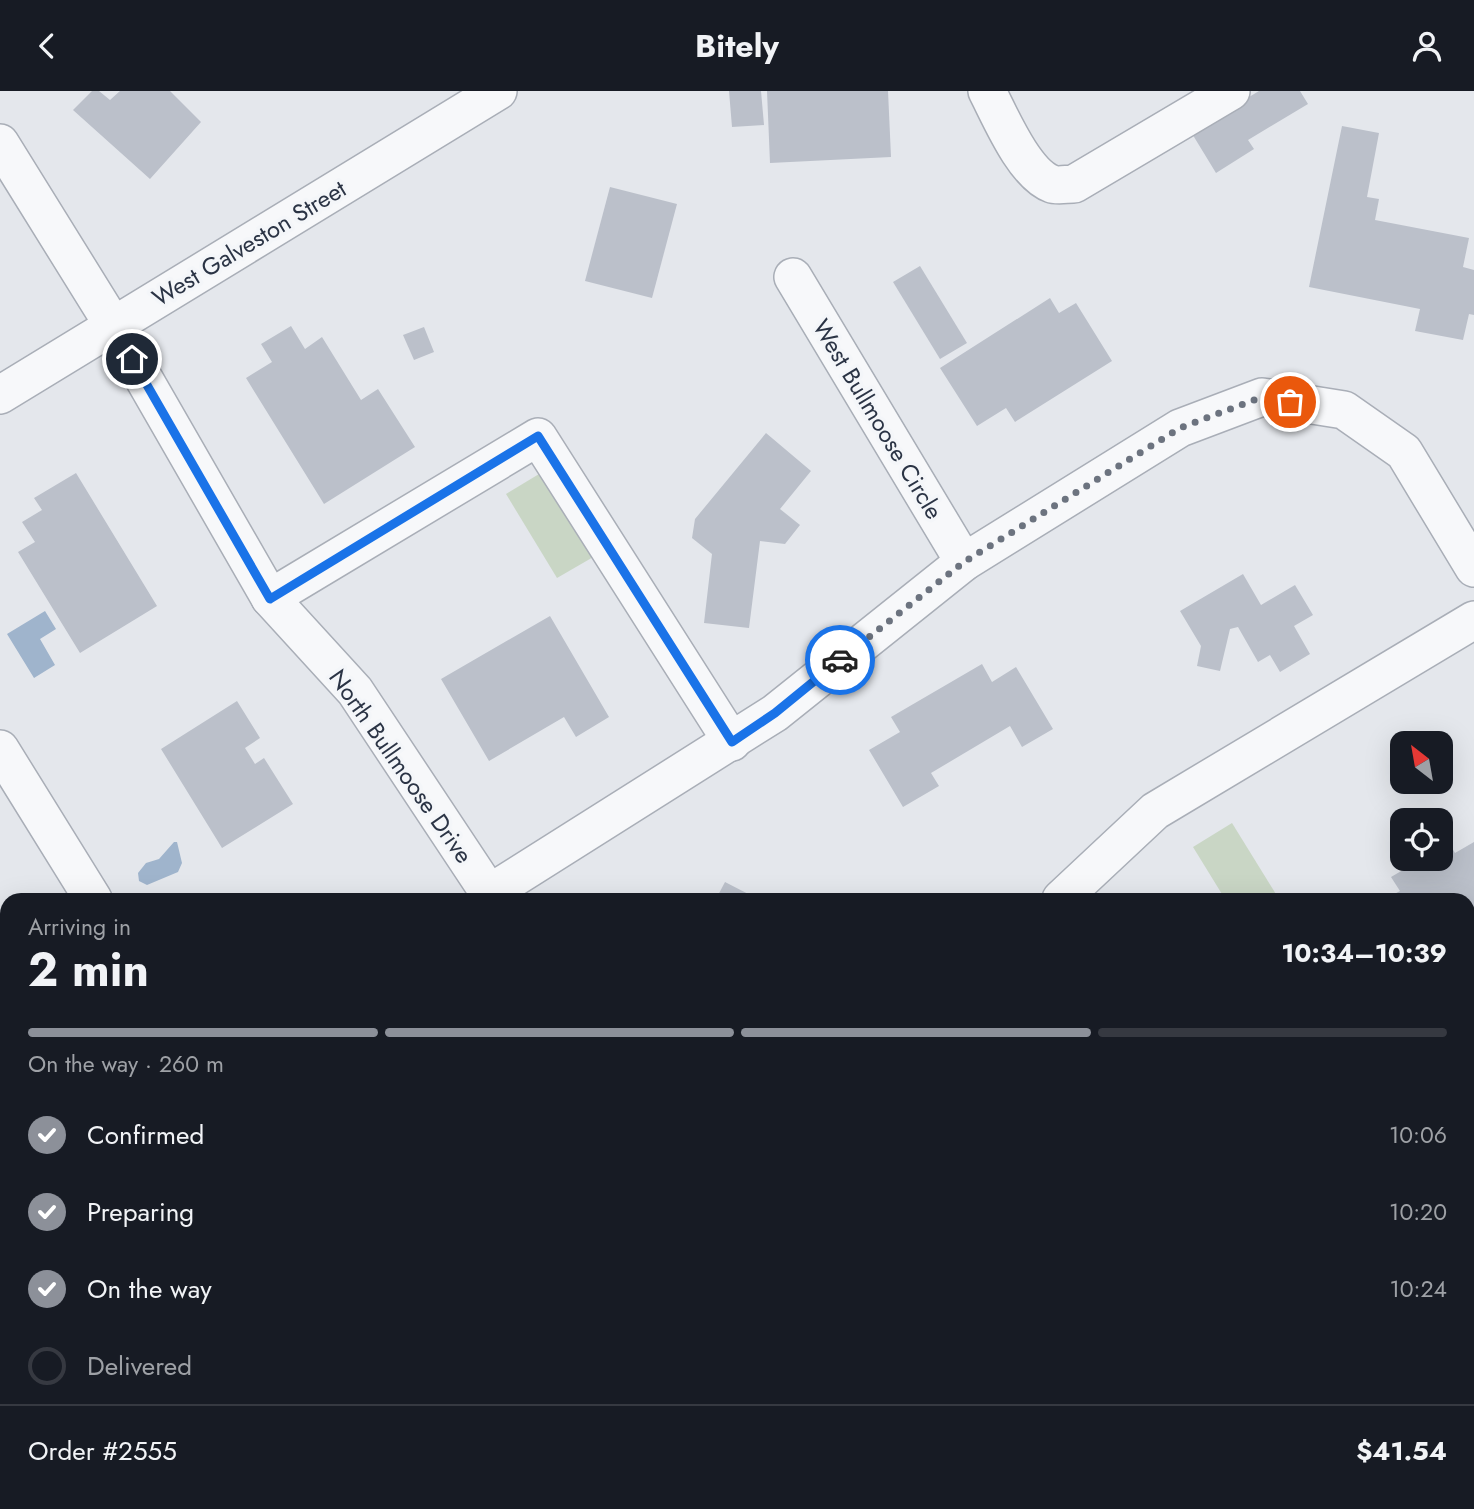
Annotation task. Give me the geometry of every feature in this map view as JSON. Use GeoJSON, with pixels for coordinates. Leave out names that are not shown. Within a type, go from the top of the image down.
{"type":"FeatureCollection","features":[{"type":"Feature","properties":{"kind":"street","name":"West Galveston Street"},"geometry":{"type":"LineString","coordinates":[[0,395],[498,91]]}},
{"type":"Feature","properties":{"kind":"street"},"geometry":{"type":"LineString","coordinates":[[987,91],[1021,155],[1036,173],[1052,184],[1074,184],[1231,91]]}},
{"type":"Feature","properties":{"kind":"street","name":"North Bullmoose Drive"},"geometry":{"type":"LineString","coordinates":[[0,143],[113,325],[270,599],[355,691],[490,893]]}},
{"type":"Feature","properties":{"kind":"street","name":"West Bullmoose Circle"},"geometry":{"type":"LineString","coordinates":[[793,277],[964,562]]}},
{"type":"Feature","properties":{"kind":"street"},"geometry":{"type":"LineString","coordinates":[[497,893],[775,713],[964,562],[1180,428],[1262,397],[1344,410],[1404,452],[1474,568]]}},
{"type":"Feature","properties":{"kind":"street"},"geometry":{"type":"LineString","coordinates":[[270,599],[538,436],[732,742]]}},
{"type":"Feature","properties":{"kind":"street"},"geometry":{"type":"LineString","coordinates":[[1067,893],[1155,811],[1474,620]]}},
{"type":"Feature","properties":{"kind":"street"},"geometry":{"type":"LineString","coordinates":[[0,749],[89,893]]}},
{"type":"Feature","properties":{"kind":"green space"},"geometry":{"type":"Polygon","coordinates":[[[544,471],[595,556],[557,578],[506,494],[544,471]]]}},
{"type":"Feature","properties":{"kind":"green space"},"geometry":{"type":"Polygon","coordinates":[[[1232,823],[1275,893],[1221,893],[1193,847],[1232,823]]]}},
{"type":"Feature","properties":{"kind":"water"},"geometry":{"type":"Polygon","coordinates":[[[45,611],[56,629],[40,639],[55,665],[34,678],[7,634],[45,611]]]}},
{"type":"Feature","properties":{"kind":"water"},"geometry":{"type":"Polygon","coordinates":[[[177,842],[182,863],[178,872],[147,885],[139,881],[138,873],[146,863],[159,859],[177,842]]]}},
{"type":"Feature","properties":{"kind":"building"},"geometry":{"type":"Polygon","coordinates":[[[92,91],[99,91],[110,100],[120,91],[170,91],[201,122],[150,179],[73,110],[92,91]]]}},
{"type":"Feature","properties":{"kind":"building"},"geometry":{"type":"Polygon","coordinates":[[[729,91],[761,91],[764,125],[732,127],[729,91]]]}},
{"type":"Feature","properties":{"kind":"building"},"geometry":{"type":"Polygon","coordinates":[[[767,91],[888,91],[891,157],[770,163],[767,91]]]}},
{"type":"Feature","properties":{"kind":"building"},"geometry":{"type":"Polygon","coordinates":[[[1259,91],[1300,91],[1308,104],[1248,140],[1254,149],[1216,173],[1191,132],[1259,91]]]}},
{"type":"Feature","properties":{"kind":"building"},"geometry":{"type":"Polygon","coordinates":[[[1342,126],[1379,133],[1367,197],[1379,199],[1375,220],[1469,238],[1463,267],[1474,270],[1474,315],[1469,314],[1463,340],[1415,331],[1420,309],[1309,287],[1342,126]]]}},
{"type":"Feature","properties":{"kind":"building"},"geometry":{"type":"Polygon","coordinates":[[[610,187],[677,204],[652,298],[585,281],[610,187]]]}},
{"type":"Feature","properties":{"kind":"building"},"geometry":{"type":"Polygon","coordinates":[[[920,266],[967,343],[940,359],[893,282],[920,266]]]}},
{"type":"Feature","properties":{"kind":"building"},"geometry":{"type":"Polygon","coordinates":[[[1050,298],[1059,313],[1076,303],[1112,361],[1015,422],[1006,408],[977,426],[940,368],[1050,298]]]}},
{"type":"Feature","properties":{"kind":"building"},"geometry":{"type":"Polygon","coordinates":[[[291,326],[305,349],[322,337],[361,400],[378,389],[415,447],[324,504],[246,378],[272,362],[261,344],[291,326]]]}},
{"type":"Feature","properties":{"kind":"building"},"geometry":{"type":"Polygon","coordinates":[[[424,327],[434,352],[414,360],[403,335],[424,327]]]}},
{"type":"Feature","properties":{"kind":"building"},"geometry":{"type":"Polygon","coordinates":[[[766,433],[811,471],[780,509],[800,525],[785,544],[760,541],[749,628],[704,623],[712,554],[692,538],[695,519],[766,433]]]}},
{"type":"Feature","properties":{"kind":"building"},"geometry":{"type":"Polygon","coordinates":[[[76,473],[157,606],[80,653],[18,552],[35,542],[22,522],[42,510],[34,498],[76,473]]]}},
{"type":"Feature","properties":{"kind":"building"},"geometry":{"type":"Polygon","coordinates":[[[1243,574],[1261,605],[1295,585],[1313,615],[1294,626],[1310,654],[1280,672],[1270,655],[1258,662],[1238,627],[1230,629],[1220,671],[1197,666],[1201,646],[1180,611],[1243,574]]]}},
{"type":"Feature","properties":{"kind":"building"},"geometry":{"type":"Polygon","coordinates":[[[550,616],[609,717],[576,737],[564,717],[489,761],[441,679],[550,616]]]}},
{"type":"Feature","properties":{"kind":"building"},"geometry":{"type":"Polygon","coordinates":[[[982,664],[992,682],[1016,667],[1053,729],[1022,747],[1010,726],[931,773],[939,786],[903,807],[869,750],[900,732],[891,717],[982,664]]]}},
{"type":"Feature","properties":{"kind":"building"},"geometry":{"type":"Polygon","coordinates":[[[237,701],[260,738],[245,748],[255,764],[264,758],[293,804],[222,848],[161,749],[237,701]]]}},
{"type":"Feature","properties":{"kind":"building"},"geometry":{"type":"Polygon","coordinates":[[[1474,842],[1474,893],[1396,893],[1400,891],[1391,877],[1401,871],[1453,871],[1453,850],[1455,853],[1474,842]]]}},
{"type":"Feature","properties":{"kind":"building"},"geometry":{"type":"Polygon","coordinates":[[[725,882],[746,893],[719,893],[725,882]]]}},
{"type":"Feature","properties":{"kind":"way so far"},"geometry":{"type":"LineString","coordinates":[[840,660],[964,562],[1180,428],[1262,397],[1290,402]]}},
{"type":"Feature","properties":{"kind":"route"},"geometry":{"type":"LineString","coordinates":[[132,359],[270,599],[538,436],[732,742],[775,713],[840,660]]}}]}
